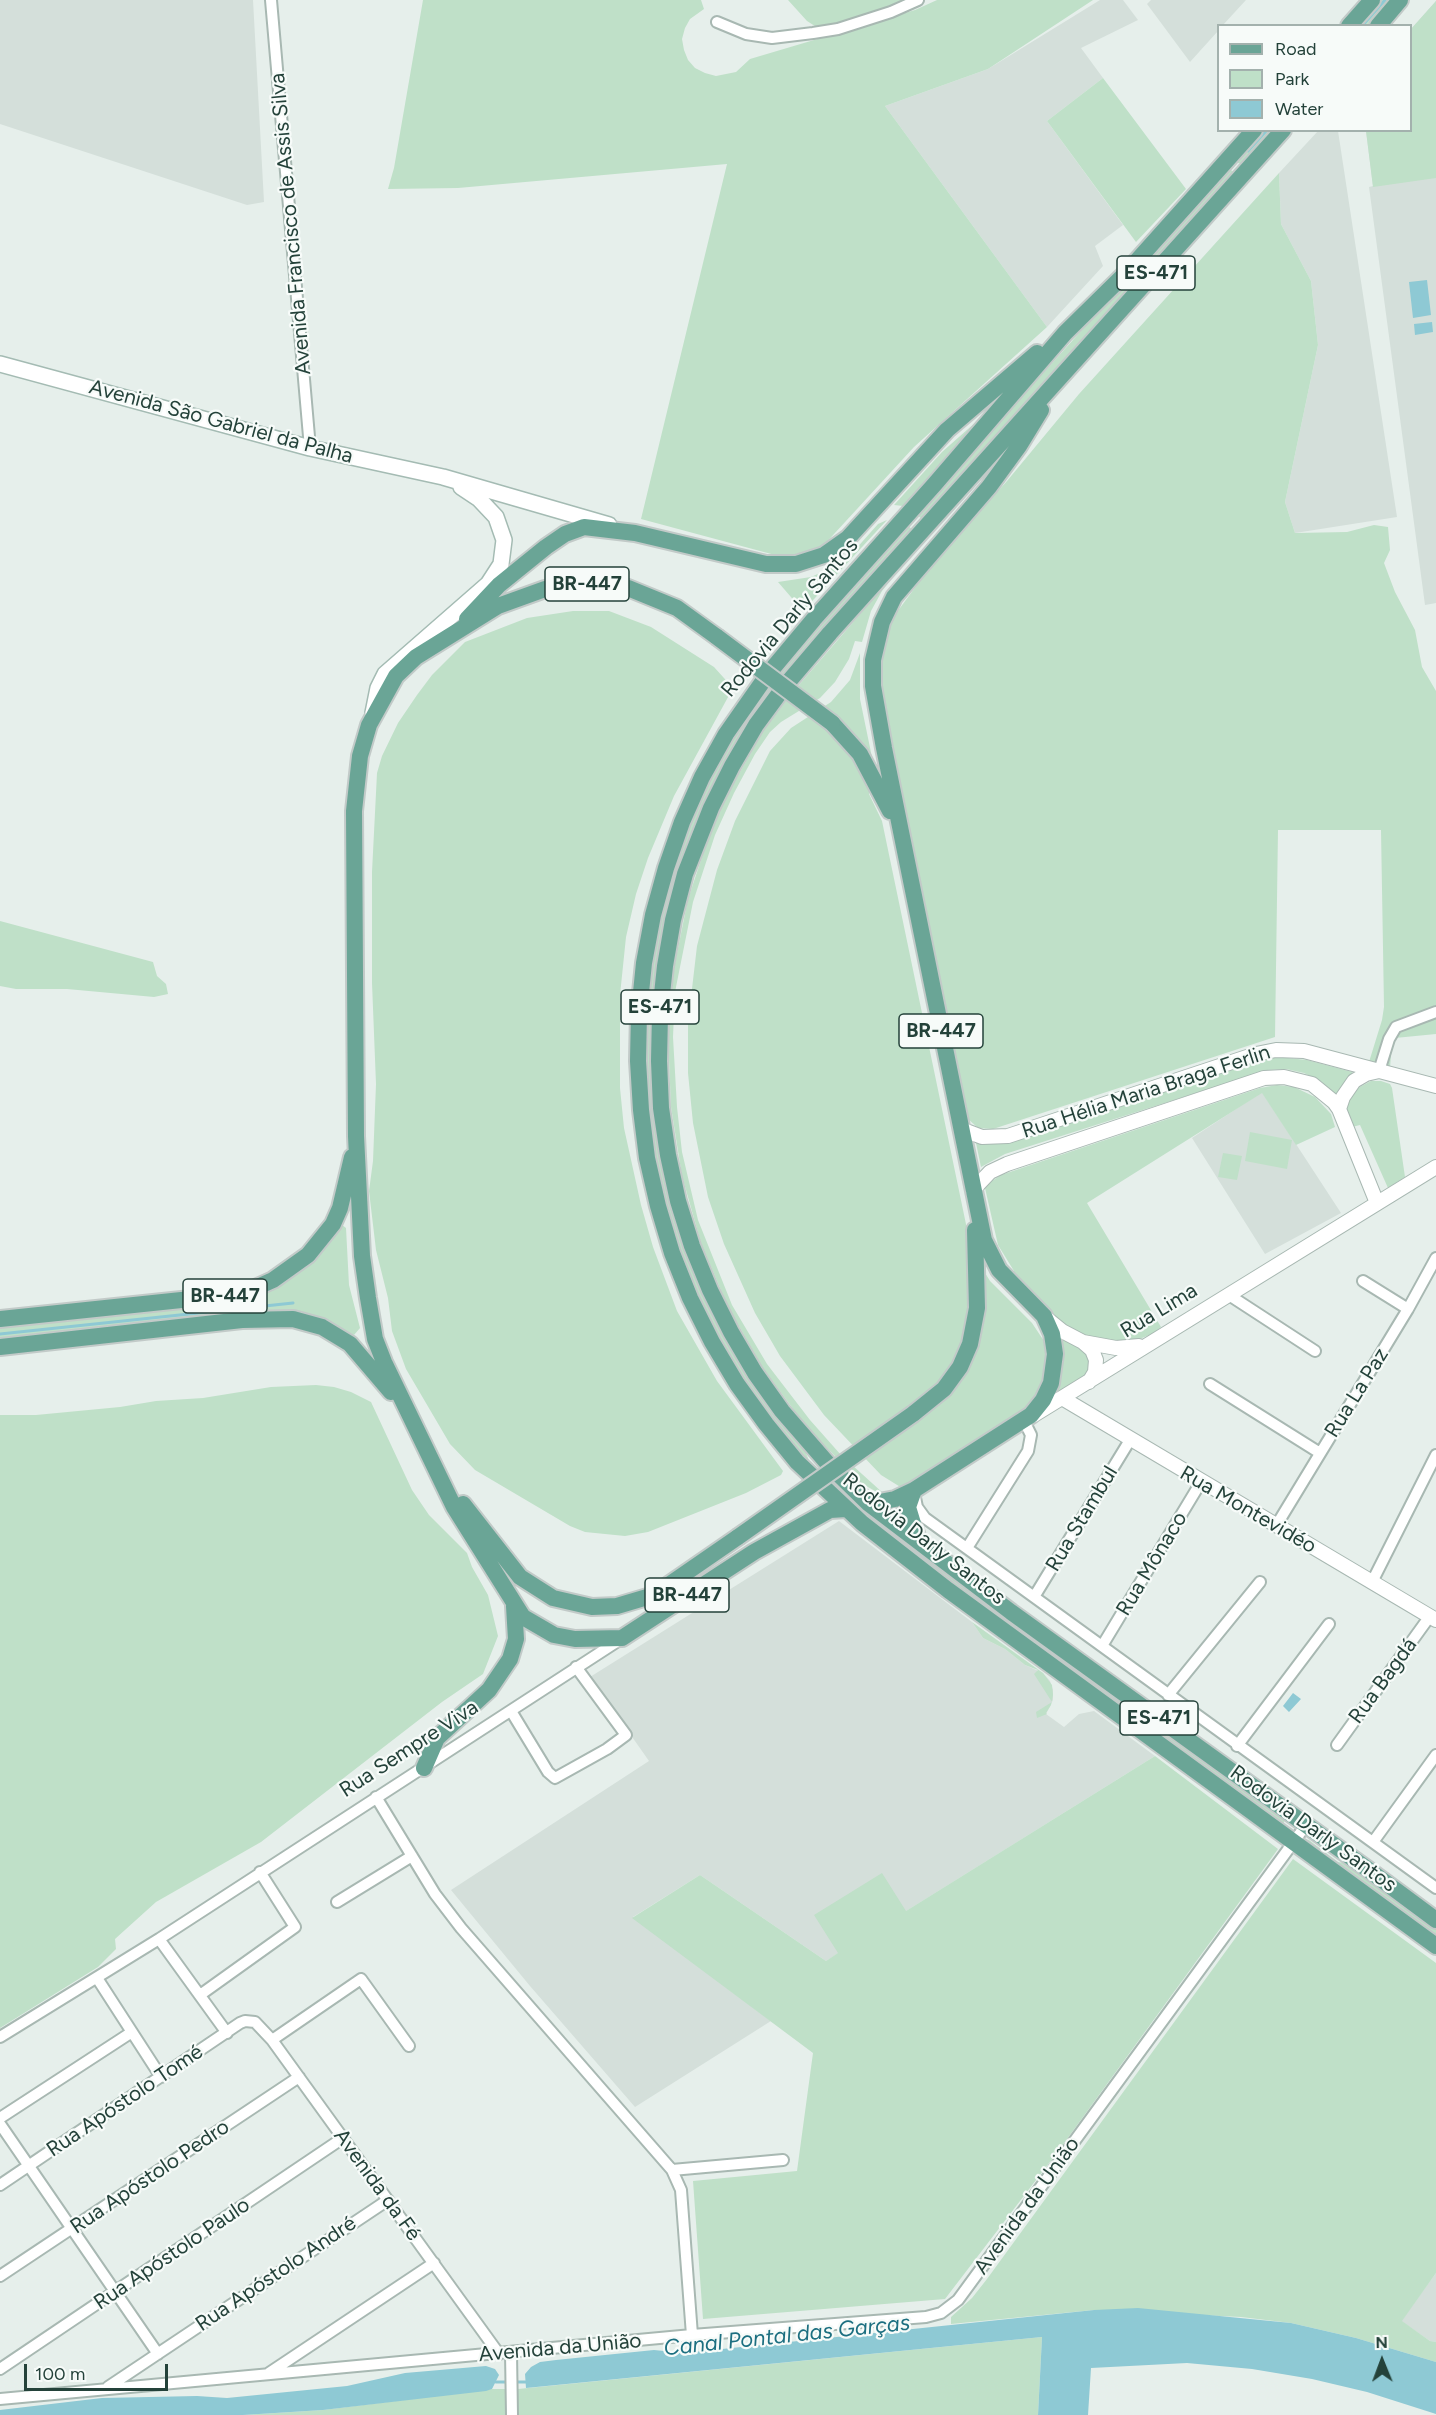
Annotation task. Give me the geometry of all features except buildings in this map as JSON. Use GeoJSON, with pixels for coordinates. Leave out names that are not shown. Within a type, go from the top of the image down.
{"type":"FeatureCollection","features":[{"type":"Feature","properties":{"kind":"main road"},"geometry":{"type":"LineString","coordinates":[[1351,24],[1372,0]]}},
{"type":"Feature","properties":{"kind":"main road"},"geometry":{"type":"LineString","coordinates":[[1380,24],[1400,0]]}},
{"type":"Feature","properties":{"kind":"main road","name":"Rodovia Darly Santos"},"geometry":{"type":"LineString","coordinates":[[1252,132],[1125,274],[1065,333],[934,485],[809,624],[739,714],[714,756],[682,822],[659,892],[648,939],[641,988],[638,1028],[640,1110],[652,1182],[672,1253],[701,1320],[742,1391],[797,1462],[846,1509],[948,1590],[1436,1946]]}},
{"type":"Feature","properties":{"kind":"main road","name":"Rodovia Darly Santos"},"geometry":{"type":"LineString","coordinates":[[1281,132],[830,633],[784,687],[756,725],[721,786],[697,841],[679,897],[666,955],[659,1037],[661,1108],[673,1178],[692,1246],[720,1311],[762,1383],[813,1448],[869,1504],[1011,1612],[1436,1920]]}},
{"type":"Feature","properties":{"kind":"main road","name":"BR-447"},"geometry":{"type":"LineString","coordinates":[[453,633],[499,585],[546,546],[565,534],[589,526],[635,532],[756,562],[786,565],[816,559],[833,550],[871,514],[947,430],[1026,362],[1065,333]]}},
{"type":"Feature","properties":{"kind":"main road","name":"Avenida São Gabriel da Palha"},"geometry":{"type":"LineString","coordinates":[[0,364],[310,448],[443,477],[635,532]]}},
{"type":"Feature","properties":{"kind":"main road"},"geometry":{"type":"LineString","coordinates":[[909,872],[873,686],[873,660],[877,635],[894,597],[989,487],[1019,446],[1058,381]]}},
{"type":"Feature","properties":{"kind":"main road","name":"Avenida São Gabriel da Palha"},"geometry":{"type":"LineString","coordinates":[[370,723],[378,688],[385,674],[488,584],[501,564],[504,540],[496,517],[472,494],[443,477]]}},
{"type":"Feature","properties":{"kind":"main road","name":"BR-447"},"geometry":{"type":"LineString","coordinates":[[434,1468],[520,1577],[542,1592],[579,1606],[617,1606],[654,1595],[934,1398],[952,1378],[966,1355],[974,1332],[978,1296],[973,1190],[909,872],[897,829],[878,785],[860,754],[832,723],[677,608],[628,588],[594,584],[561,586],[511,600],[427,649],[405,666],[386,693],[370,723],[360,756],[354,811],[356,1136],[362,1256],[375,1339],[405,1409],[434,1468],[454,1507],[523,1617],[554,1635],[574,1639],[622,1638]]}},
{"type":"Feature","properties":{"kind":"main road","name":"BR-447"},"geometry":{"type":"LineString","coordinates":[[0,1319],[229,1295],[253,1289],[273,1280],[308,1255],[333,1224],[340,1208],[356,1136]]}},
{"type":"Feature","properties":{"kind":"main road"},"geometry":{"type":"LineString","coordinates":[[973,1190],[984,1240],[994,1263],[1044,1316],[1054,1344],[1054,1374],[1043,1400],[1024,1421]]}},
{"type":"Feature","properties":{"kind":"main road","name":"BR-447"},"geometry":{"type":"LineString","coordinates":[[0,1347],[223,1322],[293,1318],[322,1327],[350,1344],[405,1409]]}},
{"type":"Feature","properties":{"kind":"main road","name":"Rua Lima"},"geometry":{"type":"LineString","coordinates":[[869,1504],[895,1499],[916,1488],[1024,1421]]}},
{"type":"Feature","properties":{"kind":"main road"},"geometry":{"type":"LineString","coordinates":[[916,1488],[908,1507],[918,1540]]}},
{"type":"Feature","properties":{"kind":"main road","name":"Rua Sempre Viva"},"geometry":{"type":"LineString","coordinates":[[622,1638],[754,1552],[830,1510],[846,1509]]}},
{"type":"Feature","properties":{"kind":"main road"},"geometry":{"type":"LineString","coordinates":[[424,1768],[437,1738],[489,1690],[510,1659],[516,1639],[514,1605]]}},
{"type":"Feature","properties":{"kind":"street","name":"Avenida Francisco de Assis Silva"},"geometry":{"type":"LineString","coordinates":[[271,0],[310,448]]}},
{"type":"Feature","properties":{"kind":"street"},"geometry":{"type":"LineString","coordinates":[[717,22],[746,34],[772,38],[838,29],[891,12],[918,0]]}},
{"type":"Feature","properties":{"kind":"street"},"geometry":{"type":"LineString","coordinates":[[1377,1203],[1340,1110],[1343,1097],[1354,1081],[1366,1074],[1379,1071],[1389,1039],[1396,1027],[1436,1012]]}},
{"type":"Feature","properties":{"kind":"street","name":"Rua Hélia Maria Braga Ferlin"},"geometry":{"type":"LineString","coordinates":[[961,1129],[982,1137],[1008,1136],[1256,1054],[1276,1050],[1304,1051],[1436,1086]]}},
{"type":"Feature","properties":{"kind":"street","name":"Rua Hélia Maria Braga Ferlin"},"geometry":{"type":"LineString","coordinates":[[973,1190],[990,1172],[1007,1164],[1264,1078],[1284,1077],[1304,1081],[1328,1095],[1340,1110]]}},
{"type":"Feature","properties":{"kind":"street","name":"Rua Lima"},"geometry":{"type":"LineString","coordinates":[[1024,1421],[1432,1171]]}},
{"type":"Feature","properties":{"kind":"street","name":"Rua La Paz"},"geometry":{"type":"LineString","coordinates":[[1276,1526],[1408,1309],[1432,1276],[1436,1258]]}},
{"type":"Feature","properties":{"kind":"street"},"geometry":{"type":"LineString","coordinates":[[1364,1281],[1408,1309]]}},
{"type":"Feature","properties":{"kind":"street"},"geometry":{"type":"LineString","coordinates":[[1229,1295],[1315,1351]]}},
{"type":"Feature","properties":{"kind":"street"},"geometry":{"type":"LineString","coordinates":[[1044,1316],[1062,1331],[1083,1342],[1092,1350],[1096,1360],[1095,1372],[1089,1382]]}},
{"type":"Feature","properties":{"kind":"street"},"geometry":{"type":"LineString","coordinates":[[1083,1342],[1116,1348],[1147,1344]]}},
{"type":"Feature","properties":{"kind":"street"},"geometry":{"type":"LineString","coordinates":[[1210,1384],[1320,1452]]}},
{"type":"Feature","properties":{"kind":"street","name":"Rua Montevidéo"},"geometry":{"type":"LineString","coordinates":[[1062,1398],[1433,1618]]}},
{"type":"Feature","properties":{"kind":"street"},"geometry":{"type":"LineString","coordinates":[[967,1548],[1028,1451],[1031,1435],[1024,1421]]}},
{"type":"Feature","properties":{"kind":"street","name":"Rua Stambul"},"geometry":{"type":"LineString","coordinates":[[1034,1597],[1130,1440]]}},
{"type":"Feature","properties":{"kind":"street"},"geometry":{"type":"LineString","coordinates":[[1372,1582],[1436,1455]]}},
{"type":"Feature","properties":{"kind":"street","name":"Rua Mônaco"},"geometry":{"type":"LineString","coordinates":[[1102,1646],[1201,1482]]}},
{"type":"Feature","properties":{"kind":"street"},"geometry":{"type":"LineString","coordinates":[[916,1488],[915,1502],[922,1515],[1237,1746],[1436,1888]]}},
{"type":"Feature","properties":{"kind":"street"},"geometry":{"type":"LineString","coordinates":[[1168,1695],[1260,1582]]}},
{"type":"Feature","properties":{"kind":"street","name":"Rua Bagdá"},"geometry":{"type":"LineString","coordinates":[[1336,1745],[1433,1618]]}},
{"type":"Feature","properties":{"kind":"street"},"geometry":{"type":"LineString","coordinates":[[1237,1746],[1329,1624]]}},
{"type":"Feature","properties":{"kind":"street","name":"Rua Sempre Viva"},"geometry":{"type":"LineString","coordinates":[[0,2037],[159,1939],[622,1638]]}},
{"type":"Feature","properties":{"kind":"street"},"geometry":{"type":"LineString","coordinates":[[511,1710],[548,1772],[555,1778],[607,1749],[626,1735],[576,1667]]}},
{"type":"Feature","properties":{"kind":"street"},"geometry":{"type":"LineString","coordinates":[[1373,1842],[1436,1755]]}},
{"type":"Feature","properties":{"kind":"street"},"geometry":{"type":"LineString","coordinates":[[376,1797],[435,1894],[460,1928],[672,2170],[681,2190],[692,2335]]}},
{"type":"Feature","properties":{"kind":"street","name":"Avenida da União"},"geometry":{"type":"LineString","coordinates":[[0,2399],[692,2335],[926,2317],[941,2313],[953,2305],[1306,1825]]}},
{"type":"Feature","properties":{"kind":"street"},"geometry":{"type":"LineString","coordinates":[[337,1902],[412,1856]]}},
{"type":"Feature","properties":{"kind":"street"},"geometry":{"type":"LineString","coordinates":[[200,1995],[295,1927],[260,1872]]}},
{"type":"Feature","properties":{"kind":"street"},"geometry":{"type":"LineString","coordinates":[[159,1939],[226,2033]]}},
{"type":"Feature","properties":{"kind":"street"},"geometry":{"type":"LineString","coordinates":[[97,1978],[161,2077]]}},
{"type":"Feature","properties":{"kind":"street"},"geometry":{"type":"LineString","coordinates":[[272,2040],[361,1979],[409,2046]]}},
{"type":"Feature","properties":{"kind":"street","name":"Avenida da Fé"},"geometry":{"type":"LineString","coordinates":[[250,2021],[261,2026],[272,2040],[499,2354]]}},
{"type":"Feature","properties":{"kind":"street","name":"Rua Apóstolo Tomé"},"geometry":{"type":"LineString","coordinates":[[0,2185],[240,2023],[250,2021]]}},
{"type":"Feature","properties":{"kind":"street"},"geometry":{"type":"LineString","coordinates":[[0,2118],[132,2032]]}},
{"type":"Feature","properties":{"kind":"street","name":"Rua Apóstolo Pedro"},"geometry":{"type":"LineString","coordinates":[[0,2276],[299,2077]]}},
{"type":"Feature","properties":{"kind":"street"},"geometry":{"type":"LineString","coordinates":[[0,2124],[158,2354]]}},
{"type":"Feature","properties":{"kind":"street","name":"Rua Apóstolo Paulo"},"geometry":{"type":"LineString","coordinates":[[0,2369],[343,2138]]}},
{"type":"Feature","properties":{"kind":"street"},"geometry":{"type":"LineString","coordinates":[[672,2170],[783,2160]]}},
{"type":"Feature","properties":{"kind":"street","name":"Rua Apóstolo André"},"geometry":{"type":"LineString","coordinates":[[106,2389],[388,2200]]}},
{"type":"Feature","properties":{"kind":"street"},"geometry":{"type":"LineString","coordinates":[[266,2375],[434,2263]]}},
{"type":"Feature","properties":{"kind":"street"},"geometry":{"type":"LineString","coordinates":[[511,2353],[512,2415]]}},
{"type":"Feature","properties":{"kind":"shaded area"},"geometry":{"type":"Polygon","coordinates":[[[0,0],[253,0],[264,202],[247,205],[0,124],[0,0]]]}},
{"type":"Feature","properties":{"kind":"shaded area"},"geometry":{"type":"Polygon","coordinates":[[[1100,0],[1123,0],[1138,20],[1081,48],[1103,78],[1047,121],[1123,225],[1095,246],[1103,266],[1047,327],[885,106],[988,69],[1100,0]]]}},
{"type":"Feature","properties":{"kind":"shaded area"},"geometry":{"type":"Polygon","coordinates":[[[1151,0],[1246,0],[1224,24],[1217,24],[1217,32],[1190,62],[1147,4],[1151,0]]]}},
{"type":"Feature","properties":{"kind":"shaded area"},"geometry":{"type":"Polygon","coordinates":[[[1436,1],[1436,603],[1425,605],[1369,187],[1373,186],[1366,132],[1412,132],[1412,28],[1436,1]]]}},
{"type":"Feature","properties":{"kind":"shaded area"},"geometry":{"type":"Polygon","coordinates":[[[1317,132],[1338,132],[1397,517],[1295,533],[1285,502],[1318,345],[1311,281],[1281,224],[1279,173],[1317,132]]]}},
{"type":"Feature","properties":{"kind":"shaded area"},"geometry":{"type":"Polygon","coordinates":[[[1262,1092],[1341,1213],[1265,1254],[1192,1138],[1262,1092]]]}},
{"type":"Feature","properties":{"kind":"shaded area"},"geometry":{"type":"Polygon","coordinates":[[[839,1521],[972,1622],[983,1638],[1005,1649],[1025,1665],[1043,1673],[1050,1681],[1053,1690],[1053,1700],[1046,1714],[1064,1727],[1079,1714],[1094,1711],[1155,1756],[826,1961],[700,1875],[633,1917],[771,2021],[635,2107],[530,1986],[451,1890],[649,1761],[590,1677],[839,1521]]]}},
{"type":"Feature","properties":{"kind":"shaded area"},"geometry":{"type":"Polygon","coordinates":[[[1436,2273],[1436,2342],[1430,2341],[1401,2321],[1436,2273]]]}},
{"type":"Feature","properties":{"kind":"green space"},"geometry":{"type":"Polygon","coordinates":[[[423,0],[701,0],[704,9],[690,19],[685,28],[682,39],[684,50],[688,60],[695,68],[716,76],[736,72],[750,59],[915,10],[937,0],[1093,0],[988,69],[885,106],[1047,327],[914,447],[823,546],[793,555],[775,555],[641,519],[727,164],[458,188],[388,189],[394,168],[423,0]]]}},
{"type":"Feature","properties":{"kind":"green space"},"geometry":{"type":"Polygon","coordinates":[[[788,0],[910,0],[841,26],[818,28],[807,21],[788,0]]]}},
{"type":"Feature","properties":{"kind":"green space"},"geometry":{"type":"Polygon","coordinates":[[[1380,0],[1391,0],[1369,24],[1359,24],[1380,0]]]}},
{"type":"Feature","properties":{"kind":"green space"},"geometry":{"type":"Polygon","coordinates":[[[1436,1],[1436,178],[1373,187],[1366,132],[1412,132],[1412,28],[1436,1]]]}},
{"type":"Feature","properties":{"kind":"green space"},"geometry":{"type":"Polygon","coordinates":[[[1103,78],[1186,189],[1136,242],[1047,121],[1103,78]]]}},
{"type":"Feature","properties":{"kind":"green space"},"geometry":{"type":"Polygon","coordinates":[[[1261,132],[1272,132],[1243,164],[1235,160],[1261,132]]]}},
{"type":"Feature","properties":{"kind":"green space"},"geometry":{"type":"Polygon","coordinates":[[[1228,168],[1235,173],[923,520],[916,514],[1228,168]]]}},
{"type":"Feature","properties":{"kind":"green space"},"geometry":{"type":"Polygon","coordinates":[[[1279,173],[1281,224],[1311,281],[1318,345],[1285,502],[1295,533],[1347,532],[1374,525],[1388,527],[1390,550],[1384,563],[1395,592],[1415,630],[1422,667],[1436,691],[1436,1034],[1395,1038],[1392,1042],[1390,1068],[1369,1062],[1384,1007],[1381,830],[1278,830],[1275,1037],[993,1129],[978,1128],[967,1118],[965,1111],[882,697],[880,676],[885,636],[894,616],[934,562],[1007,481],[1079,394],[1279,173]]]}},
{"type":"Feature","properties":{"kind":"green space"},"geometry":{"type":"Polygon","coordinates":[[[994,406],[903,506],[894,505],[942,452],[994,406]]]}},
{"type":"Feature","properties":{"kind":"green space"},"geometry":{"type":"Polygon","coordinates":[[[887,520],[803,611],[778,582],[811,577],[831,568],[854,551],[878,524],[887,520]]]}},
{"type":"Feature","properties":{"kind":"green space"},"geometry":{"type":"Polygon","coordinates":[[[906,524],[914,531],[751,722],[658,965],[678,1225],[804,1448],[810,1463],[770,1421],[729,1361],[686,1274],[658,1181],[643,1061],[650,964],[671,870],[707,780],[758,697],[906,524]]]}},
{"type":"Feature","properties":{"kind":"green space"},"geometry":{"type":"Polygon","coordinates":[[[899,569],[882,591],[871,611],[862,642],[855,641],[849,659],[835,682],[820,698],[781,722],[770,732],[734,793],[715,835],[693,902],[675,992],[673,1037],[682,1152],[698,1220],[732,1305],[767,1364],[810,1420],[841,1455],[883,1493],[861,1483],[804,1424],[763,1368],[728,1307],[701,1243],[682,1176],[671,1107],[668,1037],[674,968],[688,899],[710,833],[729,791],[764,730],[792,693],[899,569]]]}},
{"type":"Feature","properties":{"kind":"green space"},"geometry":{"type":"Polygon","coordinates":[[[573,611],[609,611],[651,627],[714,667],[733,688],[674,796],[648,858],[636,894],[626,937],[620,995],[620,1088],[624,1128],[641,1205],[653,1247],[677,1311],[717,1381],[783,1471],[781,1475],[746,1493],[648,1532],[625,1536],[585,1532],[570,1526],[475,1470],[450,1444],[406,1369],[392,1331],[388,1298],[376,1250],[369,1191],[373,1161],[376,1084],[372,983],[372,872],[377,773],[382,756],[398,723],[417,695],[432,675],[465,642],[527,618],[573,611]]]}},
{"type":"Feature","properties":{"kind":"green space"},"geometry":{"type":"Polygon","coordinates":[[[860,653],[860,699],[875,772],[869,794],[882,821],[967,1229],[974,1255],[990,1281],[1032,1323],[1044,1341],[1049,1357],[1048,1376],[1040,1394],[1027,1408],[902,1488],[881,1475],[824,1415],[780,1356],[755,1313],[724,1244],[708,1197],[693,1123],[688,1073],[688,1023],[697,946],[717,870],[735,821],[770,751],[791,728],[831,702],[850,680],[860,653]]]}},
{"type":"Feature","properties":{"kind":"green space"},"geometry":{"type":"Polygon","coordinates":[[[0,921],[153,962],[157,976],[166,984],[168,994],[154,997],[67,989],[16,989],[0,986],[0,921]]]}},
{"type":"Feature","properties":{"kind":"green space"},"geometry":{"type":"Polygon","coordinates":[[[1278,1057],[1307,1060],[1352,1072],[1352,1074],[1336,1096],[1322,1082],[1304,1073],[1286,1069],[1268,1070],[1005,1154],[981,1167],[976,1143],[1002,1144],[1260,1060],[1278,1057]]]}},
{"type":"Feature","properties":{"kind":"green space"},"geometry":{"type":"Polygon","coordinates":[[[1371,1081],[1390,1084],[1392,1088],[1405,1177],[1388,1188],[1360,1125],[1352,1127],[1346,1108],[1348,1099],[1354,1090],[1371,1081]]]}},
{"type":"Feature","properties":{"kind":"green space"},"geometry":{"type":"Polygon","coordinates":[[[1277,1085],[1294,1087],[1315,1097],[1331,1114],[1335,1127],[1296,1145],[1262,1093],[1087,1203],[1161,1327],[1154,1333],[1135,1341],[1105,1343],[1070,1331],[1009,1277],[1014,1271],[998,1245],[985,1188],[992,1181],[1001,1175],[1260,1088],[1277,1085]]]}},
{"type":"Feature","properties":{"kind":"green space"},"geometry":{"type":"Polygon","coordinates":[[[1250,1132],[1292,1140],[1287,1169],[1245,1161],[1250,1132]]]}},
{"type":"Feature","properties":{"kind":"green space"},"geometry":{"type":"Polygon","coordinates":[[[1223,1153],[1242,1156],[1237,1180],[1218,1177],[1223,1153]]]}},
{"type":"Feature","properties":{"kind":"green space"},"geometry":{"type":"Polygon","coordinates":[[[341,1224],[346,1228],[349,1285],[360,1328],[354,1335],[316,1317],[282,1311],[0,1341],[0,1325],[246,1296],[341,1224]]]}},
{"type":"Feature","properties":{"kind":"green space"},"geometry":{"type":"Polygon","coordinates":[[[1058,1337],[1086,1352],[1091,1358],[1089,1375],[1058,1395],[1053,1395],[1058,1337]]]}},
{"type":"Feature","properties":{"kind":"green space"},"geometry":{"type":"Polygon","coordinates":[[[316,1385],[351,1392],[371,1402],[412,1490],[429,1515],[467,1553],[488,1595],[498,1636],[483,1674],[442,1702],[261,1842],[156,1902],[115,1939],[116,1949],[98,1967],[0,2028],[0,1415],[36,1415],[203,1398],[271,1387],[316,1385]]]}},
{"type":"Feature","properties":{"kind":"green space"},"geometry":{"type":"Polygon","coordinates":[[[870,1510],[1285,1820],[1283,1824],[894,1541],[860,1513],[870,1510]]]}},
{"type":"Feature","properties":{"kind":"green space"},"geometry":{"type":"Polygon","coordinates":[[[972,1622],[1043,1673],[1052,1685],[1052,1702],[1034,1674],[1038,1670],[1025,1665],[1005,1649],[983,1638],[972,1622]]]}},
{"type":"Feature","properties":{"kind":"green space"},"geometry":{"type":"Polygon","coordinates":[[[1052,1702],[1047,1714],[1037,1718],[1036,1712],[1052,1702]]]}},
{"type":"Feature","properties":{"kind":"green space"},"geometry":{"type":"Polygon","coordinates":[[[1155,1756],[1278,1849],[1059,2150],[945,2299],[703,2319],[693,2181],[797,2171],[813,2053],[632,1918],[700,1875],[826,1961],[838,1953],[814,1915],[882,1873],[906,1911],[1155,1756]]]}},
{"type":"Feature","properties":{"kind":"green space"},"geometry":{"type":"Polygon","coordinates":[[[1309,1840],[1338,1862],[1351,1864],[1436,1927],[1436,1939],[1302,1841],[1309,1840]]]}},
{"type":"Feature","properties":{"kind":"green space"},"geometry":{"type":"Polygon","coordinates":[[[1293,1859],[1436,1963],[1436,2273],[1402,2321],[1430,2341],[1436,2342],[1436,2362],[1356,2338],[1291,2323],[1241,2317],[1094,2310],[951,2324],[951,2317],[972,2298],[987,2279],[1293,1859]]]}},
{"type":"Feature","properties":{"kind":"green space"},"geometry":{"type":"Polygon","coordinates":[[[1042,2337],[1038,2415],[518,2415],[518,2389],[1042,2337]]]}},
{"type":"Feature","properties":{"kind":"green space"},"geometry":{"type":"Polygon","coordinates":[[[505,2389],[506,2415],[243,2415],[323,2410],[505,2389]]]}},
{"type":"Feature","properties":{"kind":"water"},"geometry":{"type":"Polygon","coordinates":[[[1427,280],[1431,315],[1413,318],[1409,282],[1427,280]]]}},
{"type":"Feature","properties":{"kind":"water"},"geometry":{"type":"Polygon","coordinates":[[[1432,322],[1433,332],[1415,335],[1414,324],[1432,322]]]}},
{"type":"Feature","properties":{"kind":"water"},"geometry":{"type":"Polygon","coordinates":[[[1293,1693],[1301,1699],[1289,1712],[1283,1706],[1293,1693]]]}},
{"type":"Feature","properties":{"kind":"water"},"geometry":{"type":"Polygon","coordinates":[[[1138,2308],[1291,2323],[1356,2338],[1436,2362],[1436,2414],[1367,2392],[1312,2379],[1252,2369],[1187,2363],[1091,2368],[1088,2415],[1038,2415],[1042,2337],[526,2388],[525,2374],[540,2362],[654,2350],[684,2353],[1094,2310],[1138,2308]]]}},
{"type":"Feature","properties":{"kind":"water"},"geometry":{"type":"Polygon","coordinates":[[[486,2366],[495,2369],[499,2375],[492,2389],[486,2391],[323,2410],[243,2415],[0,2415],[0,2410],[102,2398],[197,2396],[227,2398],[347,2386],[405,2373],[486,2366]]]}},
{"type":"Feature","properties":{"kind":"waterway"},"geometry":{"type":"LineString","coordinates":[[1364,24],[1385,0]]}},
{"type":"Feature","properties":{"kind":"waterway"},"geometry":{"type":"LineString","coordinates":[[1248,151],[1265,132]]}},
{"type":"Feature","properties":{"kind":"waterway"},"geometry":{"type":"LineString","coordinates":[[0,1334],[293,1303]]}},
{"type":"Feature","properties":{"kind":"waterway","name":"Canal Pontal das Garças"},"geometry":{"type":"LineString","coordinates":[[496,2382],[528,2382]]}}]}
